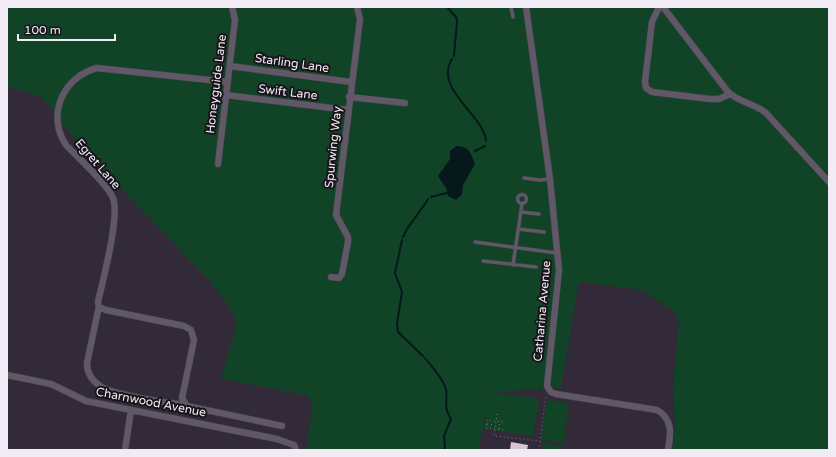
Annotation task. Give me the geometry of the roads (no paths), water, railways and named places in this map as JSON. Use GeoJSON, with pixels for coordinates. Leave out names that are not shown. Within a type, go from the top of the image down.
{"type":"FeatureCollection","features":[{"type":"Feature","properties":{"kind":"street","name":"Honeyguide Lane"},"geometry":{"type":"LineString","coordinates":[[218,164],[235,20],[232,7]]}},
{"type":"Feature","properties":{"kind":"street","name":"Spurwing Way"},"geometry":{"type":"LineString","coordinates":[[331,277],[341,276],[348,242],[348,237],[336,215],[349,97],[360,19],[357,7]]}},
{"type":"Feature","properties":{"kind":"street","name":"Catharina Avenue"},"geometry":{"type":"LineString","coordinates":[[526,7],[550,179],[559,270],[546,383],[549,391],[556,394],[658,410],[665,416],[670,426],[668,450]]}},
{"type":"Feature","properties":{"kind":"street"},"geometry":{"type":"LineString","coordinates":[[659,7],[652,22],[645,82],[646,88],[652,92],[710,99],[719,99],[730,94]]}},
{"type":"Feature","properties":{"kind":"street"},"geometry":{"type":"LineString","coordinates":[[662,7],[730,94],[736,99],[758,107],[766,113],[829,182]]}},
{"type":"Feature","properties":{"kind":"street","name":"Starling Lane"},"geometry":{"type":"LineString","coordinates":[[230,66],[351,82]]}},
{"type":"Feature","properties":{"kind":"street","name":"Egret Lane"},"geometry":{"type":"LineString","coordinates":[[228,82],[101,67],[90,69],[78,76],[64,92],[57,111],[61,136],[66,145],[108,190],[115,204],[99,306],[87,363],[88,373],[95,383],[111,391],[282,426]]}},
{"type":"Feature","properties":{"kind":"street","name":"Swift Lane"},"geometry":{"type":"LineString","coordinates":[[226,95],[348,110]]}},
{"type":"Feature","properties":{"kind":"street"},"geometry":{"type":"LineString","coordinates":[[349,97],[405,103]]}},
{"type":"Feature","properties":{"kind":"street"},"geometry":{"type":"LineString","coordinates":[[99,306],[103,309],[184,326],[191,330],[194,338],[182,398],[185,405]]}},
{"type":"Feature","properties":{"kind":"street","name":"Charnwood Avenue"},"geometry":{"type":"LineString","coordinates":[[7,375],[50,384],[81,399],[277,439],[295,448]]}},
{"type":"Feature","properties":{"kind":"street"},"geometry":{"type":"LineString","coordinates":[[125,450],[131,410]]}},
{"type":"Feature","properties":{"kind":"lane"},"geometry":{"type":"LineString","coordinates":[[511,7],[513,17]]}},
{"type":"Feature","properties":{"kind":"lane"},"geometry":{"type":"LineString","coordinates":[[524,178],[540,180],[550,179]]}},
{"type":"Feature","properties":{"kind":"lane"},"geometry":{"type":"LineString","coordinates":[[513,265],[522,204]]}},
{"type":"Feature","properties":{"kind":"lane"},"geometry":{"type":"LineString","coordinates":[[521,212],[538,214]]}},
{"type":"Feature","properties":{"kind":"lane"},"geometry":{"type":"LineString","coordinates":[[518,229],[544,232]]}},
{"type":"Feature","properties":{"kind":"lane"},"geometry":{"type":"LineString","coordinates":[[475,242],[557,253]]}},
{"type":"Feature","properties":{"kind":"lane"},"geometry":{"type":"LineString","coordinates":[[483,261],[536,267]]}},
{"type":"Feature","properties":{"kind":"waterway"},"geometry":{"type":"LineString","coordinates":[[447,7],[456,17],[457,21],[454,56]]}},
{"type":"Feature","properties":{"kind":"waterway"},"geometry":{"type":"LineString","coordinates":[[452,59],[448,70],[449,81],[454,92],[478,122],[486,141]]}},
{"type":"Feature","properties":{"kind":"waterway"},"geometry":{"type":"LineString","coordinates":[[475,151],[485,146]]}},
{"type":"Feature","properties":{"kind":"waterway"},"geometry":{"type":"LineString","coordinates":[[431,197],[447,193]]}},
{"type":"Feature","properties":{"kind":"waterway"},"geometry":{"type":"LineString","coordinates":[[403,237],[408,227],[428,199]]}},
{"type":"Feature","properties":{"kind":"waterway"},"geometry":{"type":"LineString","coordinates":[[402,240],[395,273],[402,292],[397,324],[398,332],[423,356]]}},
{"type":"Feature","properties":{"kind":"waterway"},"geometry":{"type":"LineString","coordinates":[[425,358],[440,377],[446,389],[446,408],[451,419],[444,436],[445,450]]}}]}
